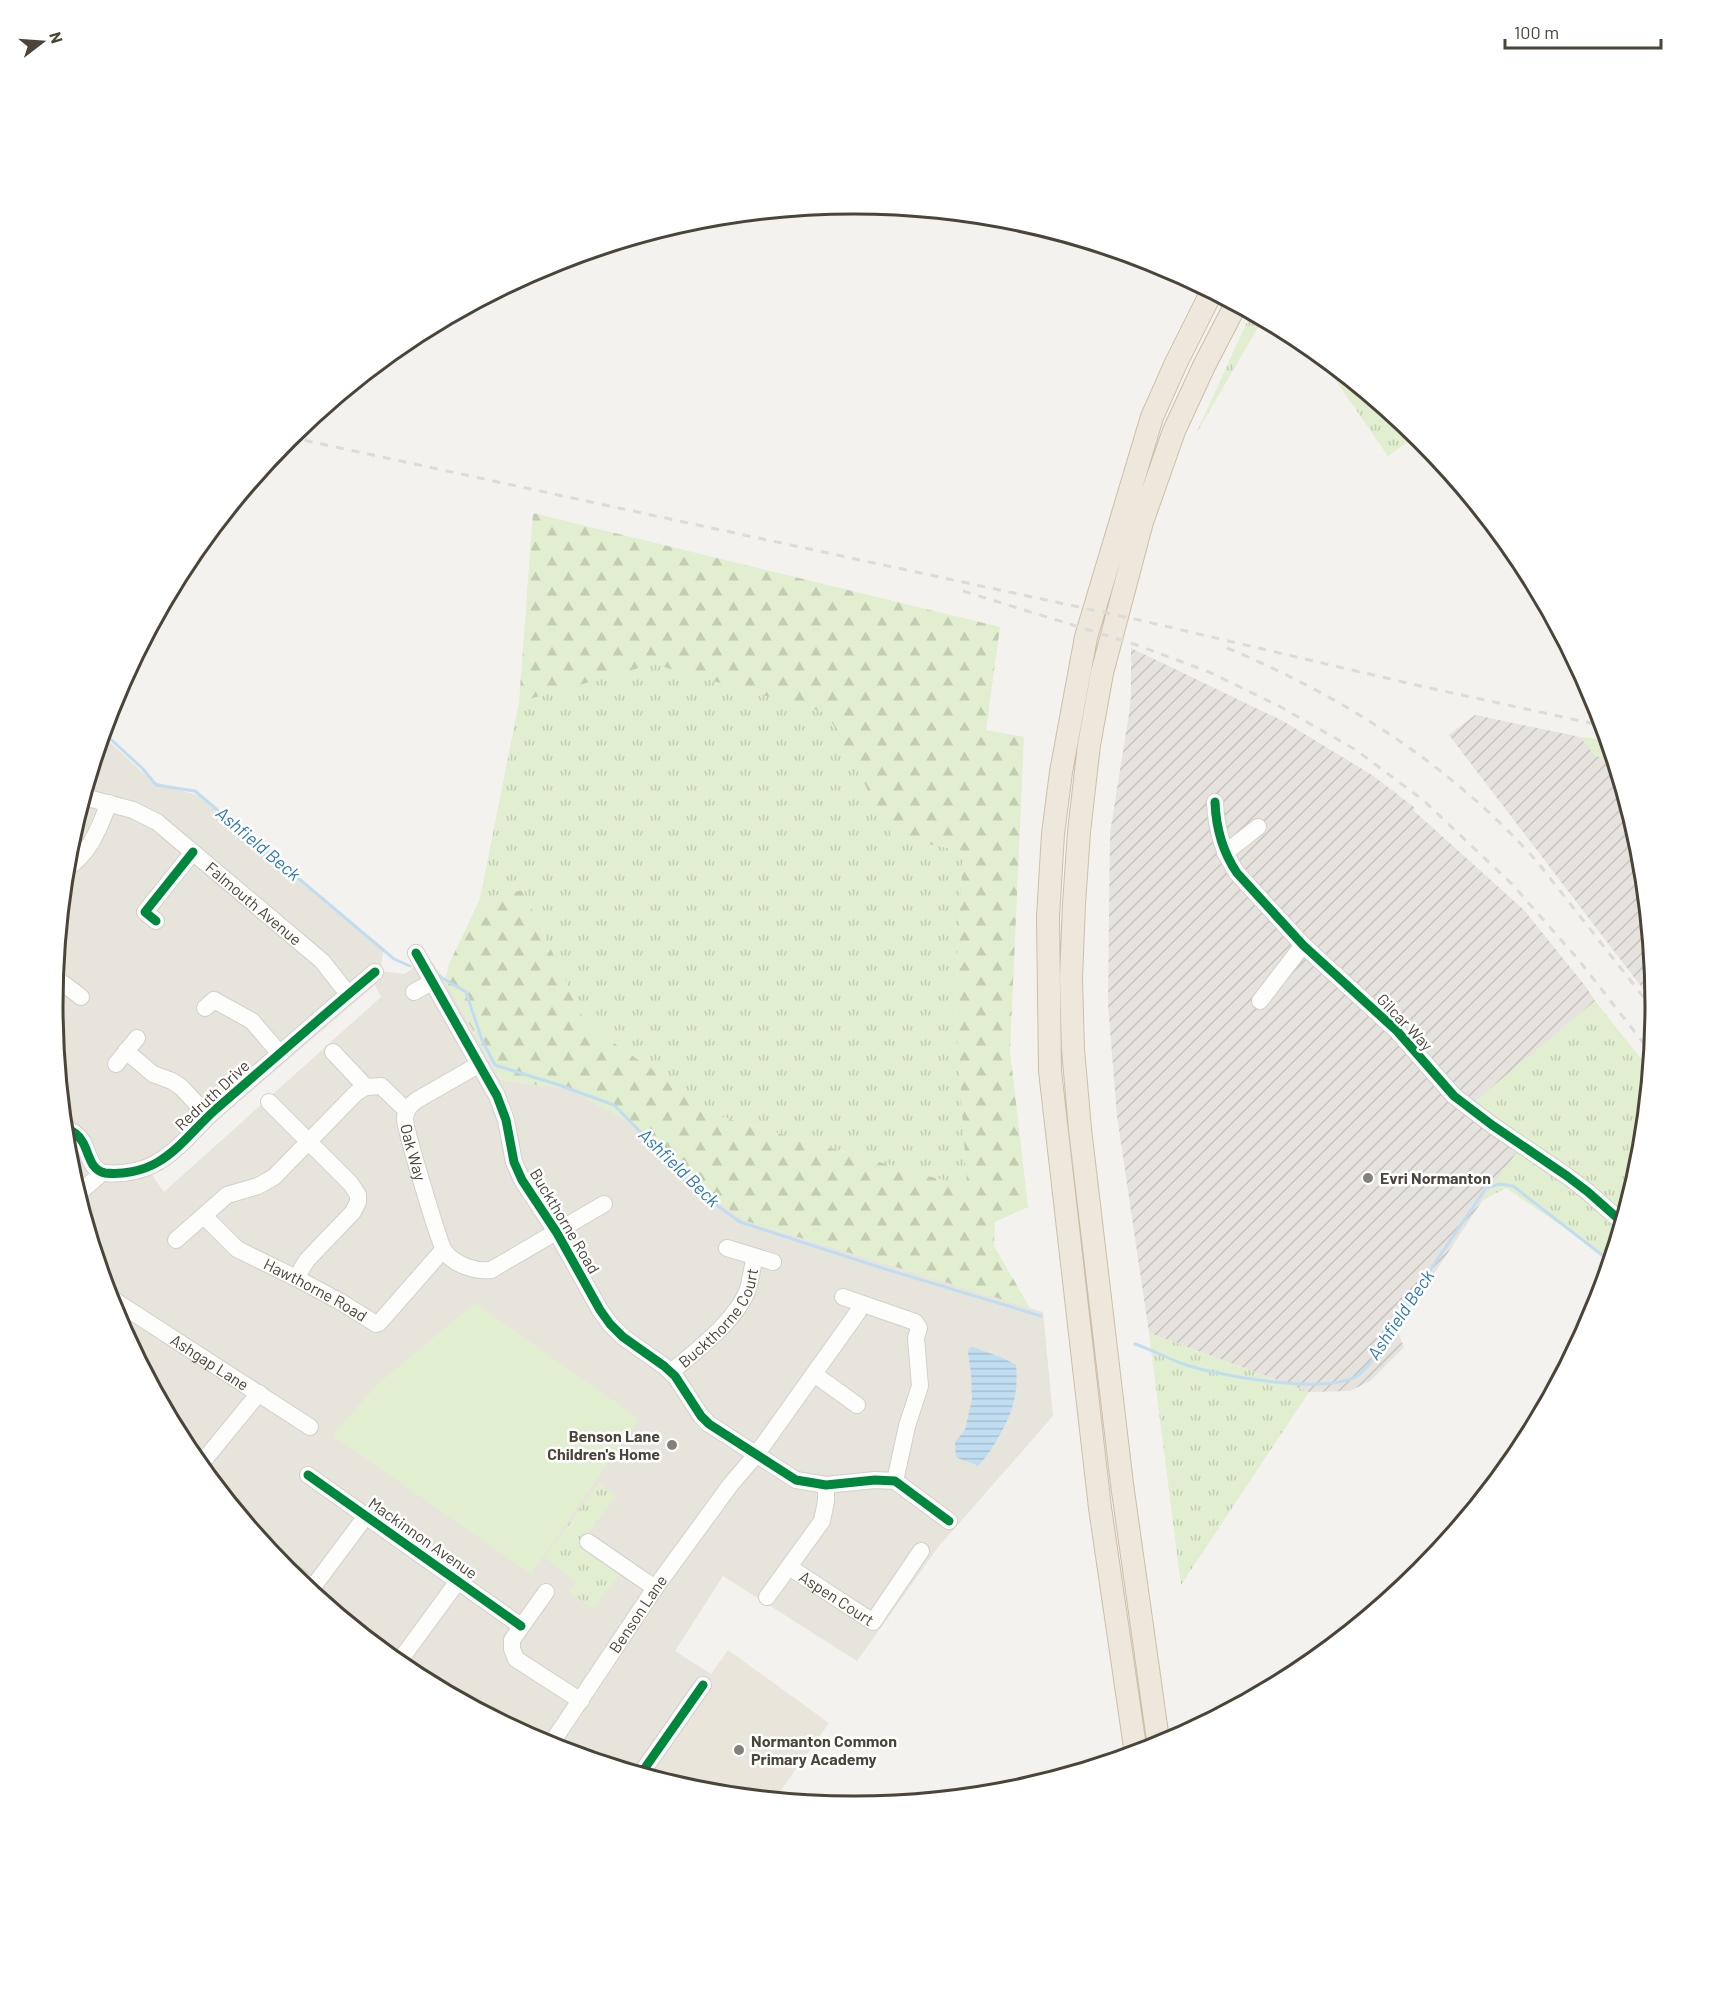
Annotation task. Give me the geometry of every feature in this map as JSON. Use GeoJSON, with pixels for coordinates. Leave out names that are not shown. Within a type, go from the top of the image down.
{"type":"FeatureCollection","features":[{"type":"Feature","properties":{"kind":"highway"},"geometry":{"type":"LineString","coordinates":[[1122,1750],[1100,1508],[1050,1071],[1048,928],[1053,834],[1061,772],[1086,637],[1152,417],[1209,298]]}},
{"type":"Feature","properties":{"kind":"highway"},"geometry":{"type":"LineString","coordinates":[[1158,1737],[1120,1473],[1080,1129],[1073,1049],[1071,978],[1074,904],[1089,745],[1102,673],[1139,534],[1174,431],[1233,311]]}},
{"type":"Feature","properties":{"kind":"highway"},"geometry":{"type":"LineString","coordinates":[[1100,1508],[1135,1745]]}},
{"type":"Feature","properties":{"kind":"street","name":"Falmouth Avenue"},"geometry":{"type":"LineString","coordinates":[[91,799],[133,810],[157,822],[322,961],[348,994]]}},
{"type":"Feature","properties":{"kind":"street","name":"Gilcar Way"},"geometry":{"type":"LineString","coordinates":[[1215,802],[1217,832],[1225,853],[1238,873],[1303,945],[1397,1031],[1454,1096],[1588,1192],[1617,1217]]}},
{"type":"Feature","properties":{"kind":"street"},"geometry":{"type":"LineString","coordinates":[[76,862],[88,849],[110,804]]}},
{"type":"Feature","properties":{"kind":"street"},"geometry":{"type":"LineString","coordinates":[[1225,853],[1258,827]]}},
{"type":"Feature","properties":{"kind":"street"},"geometry":{"type":"LineString","coordinates":[[156,921],[145,912],[193,852]]}},
{"type":"Feature","properties":{"kind":"street"},"geometry":{"type":"LineString","coordinates":[[1260,1001],[1303,945]]}},
{"type":"Feature","properties":{"kind":"street","name":"Buckthorne Road"},"geometry":{"type":"LineString","coordinates":[[416,953],[497,1096],[506,1120],[514,1162],[522,1180],[557,1233],[582,1280],[610,1323],[623,1337],[671,1372],[701,1416],[796,1480],[826,1485],[875,1480],[895,1481]]}},
{"type":"Feature","properties":{"kind":"street","name":"Redruth Drive"},"geometry":{"type":"LineString","coordinates":[[102,1173],[128,1172],[158,1162],[183,1143],[208,1116],[375,972]]}},
{"type":"Feature","properties":{"kind":"street"},"geometry":{"type":"LineString","coordinates":[[414,992],[432,982]]}},
{"type":"Feature","properties":{"kind":"street"},"geometry":{"type":"LineString","coordinates":[[64,984],[81,997]]}},
{"type":"Feature","properties":{"kind":"street"},"geometry":{"type":"LineString","coordinates":[[205,1008],[214,1000],[238,1012],[252,1021],[280,1054]]}},
{"type":"Feature","properties":{"kind":"street"},"geometry":{"type":"LineString","coordinates":[[127,1051],[153,1074],[181,1087],[208,1116]]}},
{"type":"Feature","properties":{"kind":"street"},"geometry":{"type":"LineString","coordinates":[[176,1240],[227,1195],[258,1186],[274,1177],[357,1092],[366,1087],[333,1052]]}},
{"type":"Feature","properties":{"kind":"street"},"geometry":{"type":"LineString","coordinates":[[407,1111],[417,1100],[478,1065]]}},
{"type":"Feature","properties":{"kind":"street","name":"Oak Way"},"geometry":{"type":"LineString","coordinates":[[366,1087],[381,1086],[407,1111],[406,1129],[443,1250]]}},
{"type":"Feature","properties":{"kind":"street"},"geometry":{"type":"LineString","coordinates":[[269,1102],[351,1184],[356,1191],[358,1202],[353,1212],[307,1260],[296,1278]]}},
{"type":"Feature","properties":{"kind":"street"},"geometry":{"type":"LineString","coordinates":[[73,1131],[83,1141],[94,1166],[102,1173],[85,1188]]}},
{"type":"Feature","properties":{"kind":"street"},"geometry":{"type":"LineString","coordinates":[[443,1250],[460,1264],[476,1270],[491,1270],[604,1204]]}},
{"type":"Feature","properties":{"kind":"street","name":"Hawthorne Road"},"geometry":{"type":"LineString","coordinates":[[204,1216],[237,1249],[341,1302],[376,1324],[443,1250]]}},
{"type":"Feature","properties":{"kind":"street","name":"Buckthorne Court"},"geometry":{"type":"LineString","coordinates":[[727,1248],[773,1262]]}},
{"type":"Feature","properties":{"kind":"street","name":"Buckthorne Court"},"geometry":{"type":"LineString","coordinates":[[671,1372],[718,1332],[738,1305],[747,1290],[755,1257]]}},
{"type":"Feature","properties":{"kind":"street"},"geometry":{"type":"LineString","coordinates":[[843,1297],[915,1322],[919,1328],[916,1338],[920,1386],[907,1426],[895,1481],[949,1521]]}},
{"type":"Feature","properties":{"kind":"street","name":"Benson Lane"},"geometry":{"type":"LineString","coordinates":[[555,1738],[655,1588],[731,1484],[756,1455],[858,1312],[861,1304]]}},
{"type":"Feature","properties":{"kind":"street","name":"Ashgap Lane"},"geometry":{"type":"LineString","coordinates":[[122,1305],[310,1427]]}},
{"type":"Feature","properties":{"kind":"street"},"geometry":{"type":"LineString","coordinates":[[814,1374],[857,1405]]}},
{"type":"Feature","properties":{"kind":"street"},"geometry":{"type":"LineString","coordinates":[[206,1459],[259,1393]]}},
{"type":"Feature","properties":{"kind":"street","name":"Mackinnon Avenue"},"geometry":{"type":"LineString","coordinates":[[308,1475],[521,1626]]}},
{"type":"Feature","properties":{"kind":"street"},"geometry":{"type":"LineString","coordinates":[[767,1598],[822,1521],[826,1485]]}},
{"type":"Feature","properties":{"kind":"street"},"geometry":{"type":"LineString","coordinates":[[316,1585],[366,1516]]}},
{"type":"Feature","properties":{"kind":"street"},"geometry":{"type":"LineString","coordinates":[[588,1542],[655,1588]]}},
{"type":"Feature","properties":{"kind":"street","name":"Aspen Court"},"geometry":{"type":"LineString","coordinates":[[789,1567],[873,1622],[921,1551]]}},
{"type":"Feature","properties":{"kind":"street"},"geometry":{"type":"LineString","coordinates":[[403,1656],[458,1581]]}},
{"type":"Feature","properties":{"kind":"street"},"geometry":{"type":"LineString","coordinates":[[546,1592],[512,1640],[512,1649],[516,1659],[581,1701]]}},
{"type":"Feature","properties":{"kind":"street"},"geometry":{"type":"LineString","coordinates":[[645,1768],[703,1684]]}},
{"type":"Feature","properties":{"kind":"shaded area"},"geometry":{"type":"Polygon","coordinates":[[[1131,648],[1283,721],[1372,775],[1414,807],[1413,810],[1524,910],[1595,1001],[1469,1107],[1522,1145],[1397,1330],[1404,1347],[1370,1381],[1350,1391],[1309,1392],[1149,1333],[1117,1116],[1108,1004],[1110,833],[1131,697],[1131,648]]]}},
{"type":"Feature","properties":{"kind":"shaded area"},"geometry":{"type":"Polygon","coordinates":[[[1475,715],[1580,737],[1596,756],[1606,758],[1631,851],[1639,902],[1645,992],[1449,735],[1475,715]]]}},
{"type":"Feature","properties":{"kind":"shaded area"},"geometry":{"type":"Polygon","coordinates":[[[109,741],[152,781],[203,797],[383,950],[381,971],[404,974],[411,970],[414,965],[408,953],[421,947],[445,980],[501,1080],[570,1089],[632,1124],[687,1180],[746,1221],[1043,1312],[1053,1416],[939,1546],[857,1661],[723,1576],[675,1651],[711,1674],[717,1682],[653,1771],[600,1755],[552,1737],[504,1715],[415,1664],[333,1601],[259,1527],[196,1445],[145,1356],[123,1308],[105,1260],[78,1160],[70,1109],[63,1006],[70,902],[78,851],[90,801],[109,741]],[[375,985],[198,1137],[150,1172],[164,1192],[381,997],[375,985]]]}},
{"type":"Feature","properties":{"kind":"shaded area","name":"Normanton Common Primary Academy"},"geometry":{"type":"Polygon","coordinates":[[[728,1650],[829,1723],[779,1793],[700,1782],[653,1771],[716,1682],[711,1674],[728,1650]]]}},
{"type":"Feature","properties":{"kind":"green space"},"geometry":{"type":"Polygon","coordinates":[[[1248,319],[1259,326],[1196,434],[1248,319]]]}},
{"type":"Feature","properties":{"kind":"green space"},"geometry":{"type":"Polygon","coordinates":[[[1332,375],[1376,410],[1409,441],[1388,456],[1332,375]]]}},
{"type":"Feature","properties":{"kind":"green space"},"geometry":{"type":"Polygon","coordinates":[[[533,513],[1000,627],[986,730],[1024,737],[1010,1051],[1028,1207],[995,1222],[994,1246],[1030,1308],[746,1221],[687,1180],[632,1124],[570,1089],[501,1080],[445,980],[449,964],[480,899],[523,890],[586,1024],[722,1117],[967,1187],[955,1003],[963,851],[893,837],[827,713],[653,664],[519,702],[533,513]]]}},
{"type":"Feature","properties":{"kind":"green space"},"geometry":{"type":"Polygon","coordinates":[[[653,663],[828,713],[893,837],[963,851],[955,1003],[967,1187],[722,1117],[586,1024],[523,890],[480,899],[519,702],[653,663]]]}},
{"type":"Feature","properties":{"kind":"green space"},"geometry":{"type":"Polygon","coordinates":[[[1580,737],[1600,739],[1606,758],[1596,756],[1580,737]]]}},
{"type":"Feature","properties":{"kind":"green space"},"geometry":{"type":"Polygon","coordinates":[[[1595,1001],[1644,1062],[1631,1160],[1605,1256],[1506,1188],[1482,1201],[1522,1145],[1468,1107],[1595,1001]]]}},
{"type":"Feature","properties":{"kind":"green space"},"geometry":{"type":"Polygon","coordinates":[[[475,1303],[639,1419],[531,1574],[332,1435],[379,1383],[475,1303]]]}},
{"type":"Feature","properties":{"kind":"green space"},"geometry":{"type":"Polygon","coordinates":[[[1149,1333],[1309,1392],[1181,1585],[1149,1333]]]}},
{"type":"Feature","properties":{"kind":"green space"},"geometry":{"type":"Polygon","coordinates":[[[599,1483],[616,1496],[580,1544],[619,1575],[593,1609],[569,1591],[576,1581],[544,1557],[599,1483]]]}},
{"type":"Feature","properties":{"kind":"water"},"geometry":{"type":"Polygon","coordinates":[[[973,1347],[1016,1365],[1017,1376],[1013,1406],[995,1443],[978,1466],[956,1457],[955,1442],[965,1430],[972,1399],[968,1353],[969,1348],[973,1347]]]}},
{"type":"Feature","properties":{"kind":"waterway","name":"Ashfield Beck"},"geometry":{"type":"LineString","coordinates":[[110,738],[143,769],[156,785],[195,791],[394,959],[410,966]]}},
{"type":"Feature","properties":{"kind":"waterway","name":"Ashfield Beck"},"geometry":{"type":"LineString","coordinates":[[439,976],[466,992],[482,1040],[495,1065],[614,1105],[704,1196],[740,1222],[1041,1316]]}},
{"type":"Feature","properties":{"kind":"waterway","name":"Ashfield Beck"},"geometry":{"type":"LineString","coordinates":[[1135,1344],[1186,1365],[1272,1382],[1321,1384],[1357,1376],[1370,1364],[1404,1309],[1486,1188],[1500,1184],[1513,1186],[1605,1257]]}},
{"type":"Feature","properties":{"kind":"railway"},"geometry":{"type":"LineString","coordinates":[[302,440],[1139,620],[1594,724]]}},
{"type":"Feature","properties":{"kind":"railway"},"geometry":{"type":"LineString","coordinates":[[963,591],[1134,644],[1209,672],[1279,706],[1356,750],[1423,800],[1512,884],[1577,958],[1644,1044]]}},
{"type":"Feature","properties":{"kind":"railway"},"geometry":{"type":"LineString","coordinates":[[1227,648],[1314,689],[1396,738],[1471,797],[1539,864],[1646,1000]]}},
{"type":"Feature","properties":{"kind":"cycle path"},"geometry":{"type":"LineString","coordinates":[[1215,802],[1221,839],[1232,865],[1303,945],[1397,1031],[1454,1096],[1567,1176],[1617,1217]]}},
{"type":"Feature","properties":{"kind":"cycle path"},"geometry":{"type":"LineString","coordinates":[[156,921],[145,912],[193,852]]}},
{"type":"Feature","properties":{"kind":"cycle path"},"geometry":{"type":"LineString","coordinates":[[416,953],[497,1096],[506,1120],[514,1162],[522,1180],[557,1233],[610,1324],[623,1337],[675,1376],[701,1416],[709,1424],[796,1480],[826,1485],[875,1480],[895,1481],[949,1521]]}},
{"type":"Feature","properties":{"kind":"cycle path"},"geometry":{"type":"LineString","coordinates":[[74,1133],[100,1171],[125,1173],[152,1165],[174,1151],[215,1110],[375,972]]}},
{"type":"Feature","properties":{"kind":"cycle path"},"geometry":{"type":"LineString","coordinates":[[308,1475],[521,1626]]}},
{"type":"Feature","properties":{"kind":"cycle path"},"geometry":{"type":"LineString","coordinates":[[645,1768],[703,1685]]}},
{"type":"Feature","properties":{"kind":"place","name":"Evri Normanton"},"geometry":{"type":"Point","coordinates":[1368,1178]}},
{"type":"Feature","properties":{"kind":"place","name":"Benson Lane Children's Home"},"geometry":{"type":"Point","coordinates":[672,1445]}},
{"type":"Feature","properties":{"kind":"place","name":"Normanton Common Primary Academy"},"geometry":{"type":"Point","coordinates":[739,1750]}}]}
